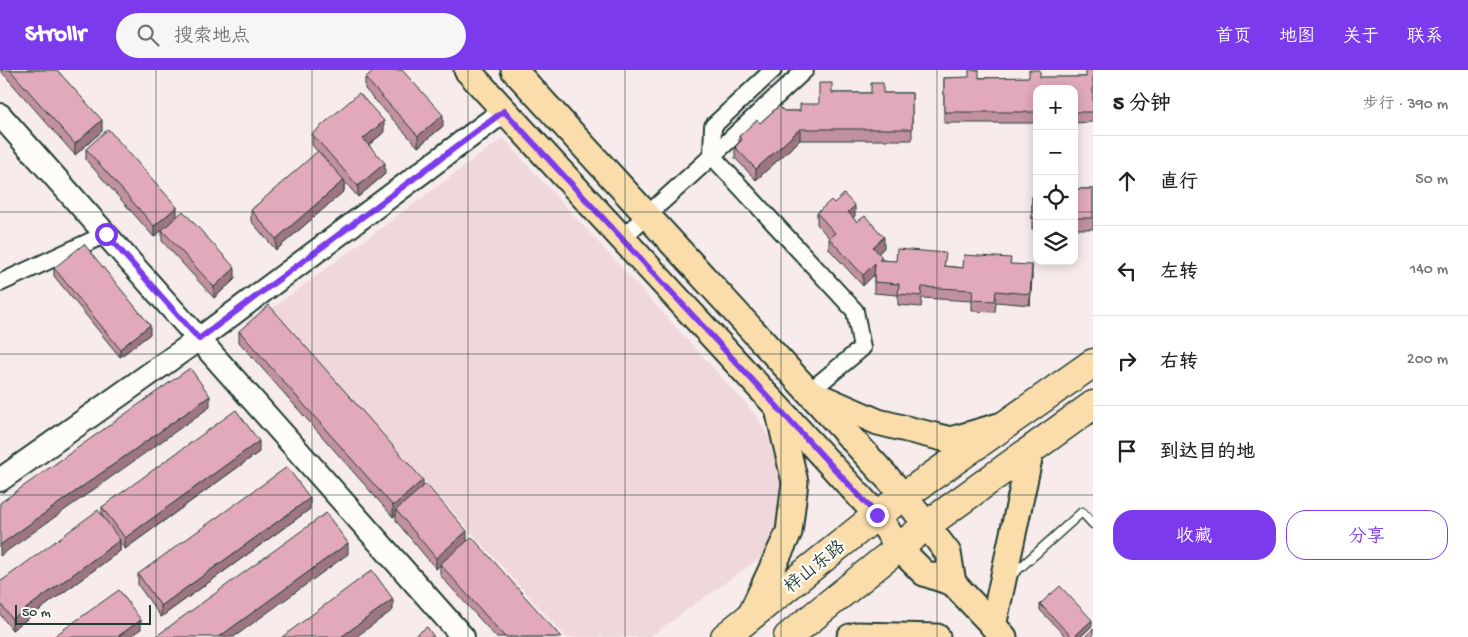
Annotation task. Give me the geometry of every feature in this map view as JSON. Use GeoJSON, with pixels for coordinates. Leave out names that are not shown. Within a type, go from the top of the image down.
{"type":"FeatureCollection","features":[{"type":"Feature","properties":{"kind":"highway","name":"梓山东路"},"geometry":{"type":"LineString","coordinates":[[726,637],[877,515],[1093,363]]}},
{"type":"Feature","properties":{"kind":"highway"},"geometry":{"type":"LineString","coordinates":[[788,637],[927,525],[1093,405]]}},
{"type":"Feature","properties":{"kind":"main road"},"geometry":{"type":"LineString","coordinates":[[467,70],[877,515],[899,548],[924,573],[953,583],[999,631]]}},
{"type":"Feature","properties":{"kind":"main road"},"geometry":{"type":"LineString","coordinates":[[514,70],[904,496],[948,553],[953,583]]}},
{"type":"Feature","properties":{"kind":"main road"},"geometry":{"type":"LineString","coordinates":[[809,392],[878,422],[951,440],[1006,424]]}},
{"type":"Feature","properties":{"kind":"main road"},"geometry":{"type":"LineString","coordinates":[[749,618],[789,532],[795,482],[778,407]]}},
{"type":"Feature","properties":{"kind":"main road"},"geometry":{"type":"LineString","coordinates":[[999,631],[1002,583],[1031,450]]}},
{"type":"Feature","properties":{"kind":"main road"},"geometry":{"type":"LineString","coordinates":[[850,637],[858,635],[937,637]]}},
{"type":"Feature","properties":{"kind":"street"},"geometry":{"type":"LineString","coordinates":[[773,70],[713,126],[712,156],[855,311],[862,348],[809,392]]}},
{"type":"Feature","properties":{"kind":"street"},"geometry":{"type":"LineString","coordinates":[[622,238],[805,70]]}},
{"type":"Feature","properties":{"kind":"street"},"geometry":{"type":"LineString","coordinates":[[0,480],[199,339],[504,111]]}},
{"type":"Feature","properties":{"kind":"street"},"geometry":{"type":"LineString","coordinates":[[0,114],[463,637]]}},
{"type":"Feature","properties":{"kind":"street"},"geometry":{"type":"LineString","coordinates":[[0,282],[106,234]]}},
{"type":"Feature","properties":{"kind":"lane"},"geometry":{"type":"LineString","coordinates":[[1002,583],[1082,512],[1093,524]]}},
{"type":"Feature","properties":{"kind":"shaded area"},"geometry":{"type":"Polygon","coordinates":[[[503,138],[755,414],[779,455],[788,501],[768,552],[649,637],[566,637],[270,310],[503,138]]]}},
{"type":"Feature","properties":{"kind":"building"},"geometry":{"type":"Polygon","coordinates":[[[10,70],[57,70],[102,120],[75,144],[10,70]]]}},
{"type":"Feature","properties":{"kind":"building"},"geometry":{"type":"Polygon","coordinates":[[[374,70],[402,70],[443,115],[418,136],[365,78],[374,70]]]}},
{"type":"Feature","properties":{"kind":"building"},"geometry":{"type":"Polygon","coordinates":[[[969,70],[979,70],[979,78],[1029,77],[1029,70],[1040,70],[1040,77],[1086,77],[1086,70],[1093,70],[1093,112],[1078,112],[1078,85],[1033,85],[1033,112],[944,112],[944,78],[969,77],[969,70]]]}},
{"type":"Feature","properties":{"kind":"building"},"geometry":{"type":"Polygon","coordinates":[[[819,83],[832,83],[832,93],[871,93],[871,83],[883,83],[883,93],[912,93],[912,129],[800,129],[756,169],[735,147],[742,140],[739,136],[757,120],[760,123],[779,106],[784,111],[800,111],[800,104],[819,104],[819,83]]]}},
{"type":"Feature","properties":{"kind":"building"},"geometry":{"type":"Polygon","coordinates":[[[359,93],[384,121],[363,139],[385,163],[358,186],[312,134],[359,93]]]}},
{"type":"Feature","properties":{"kind":"building"},"geometry":{"type":"Polygon","coordinates":[[[108,129],[177,207],[154,226],[86,149],[108,129]]]}},
{"type":"Feature","properties":{"kind":"building"},"geometry":{"type":"Polygon","coordinates":[[[318,151],[344,180],[276,239],[251,210],[318,151]]]}},
{"type":"Feature","properties":{"kind":"building"},"geometry":{"type":"Polygon","coordinates":[[[1078,189],[1093,189],[1093,218],[1078,218],[1078,189]]]}},
{"type":"Feature","properties":{"kind":"building"},"geometry":{"type":"Polygon","coordinates":[[[844,194],[855,206],[848,212],[857,222],[865,216],[884,237],[873,247],[882,257],[879,260],[896,261],[897,249],[946,253],[944,266],[963,268],[964,255],[1011,258],[1010,264],[1032,265],[1030,294],[996,291],[995,301],[972,300],[973,290],[922,287],[921,296],[898,294],[899,284],[874,282],[875,263],[863,275],[829,238],[835,233],[817,213],[831,200],[834,203],[844,194]]]}},
{"type":"Feature","properties":{"kind":"building"},"geometry":{"type":"Polygon","coordinates":[[[1032,197],[1033,197],[1033,218],[1032,197]]]}},
{"type":"Feature","properties":{"kind":"building"},"geometry":{"type":"Polygon","coordinates":[[[183,211],[235,268],[214,287],[162,230],[183,211]]]}},
{"type":"Feature","properties":{"kind":"building"},"geometry":{"type":"Polygon","coordinates":[[[84,244],[150,325],[120,349],[54,268],[84,244]]]}},
{"type":"Feature","properties":{"kind":"building"},"geometry":{"type":"Polygon","coordinates":[[[269,305],[423,480],[393,506],[239,331],[269,305]]]}},
{"type":"Feature","properties":{"kind":"building"},"geometry":{"type":"Polygon","coordinates":[[[190,368],[210,396],[0,545],[0,503],[190,368]]]}},
{"type":"Feature","properties":{"kind":"building"},"geometry":{"type":"Polygon","coordinates":[[[236,410],[259,441],[125,538],[102,507],[236,410]]]}},
{"type":"Feature","properties":{"kind":"building"},"geometry":{"type":"Polygon","coordinates":[[[287,467],[310,498],[161,606],[138,574],[287,467]]]}},
{"type":"Feature","properties":{"kind":"building"},"geometry":{"type":"Polygon","coordinates":[[[426,484],[467,531],[436,558],[396,510],[426,484]]]}},
{"type":"Feature","properties":{"kind":"building"},"geometry":{"type":"Polygon","coordinates":[[[98,510],[120,540],[12,619],[0,603],[0,582],[98,510]]]}},
{"type":"Feature","properties":{"kind":"building"},"geometry":{"type":"Polygon","coordinates":[[[326,513],[348,543],[219,637],[155,637],[326,513]]]}},
{"type":"Feature","properties":{"kind":"building"},"geometry":{"type":"Polygon","coordinates":[[[472,537],[561,637],[505,637],[440,564],[472,537]]]}},
{"type":"Feature","properties":{"kind":"building"},"geometry":{"type":"Polygon","coordinates":[[[372,570],[393,599],[341,637],[282,637],[372,570]]]}},
{"type":"Feature","properties":{"kind":"building"},"geometry":{"type":"Polygon","coordinates":[[[1060,586],[1092,620],[1074,637],[1040,604],[1060,586]]]}},
{"type":"Feature","properties":{"kind":"building"},"geometry":{"type":"Polygon","coordinates":[[[119,590],[141,620],[117,637],[53,637],[119,590]]]}},
{"type":"Feature","properties":{"kind":"building"},"geometry":{"type":"Polygon","coordinates":[[[427,627],[434,637],[413,637],[427,627]]]}},
{"type":"Feature","properties":{"kind":"building"},"geometry":{"type":"Polygon","coordinates":[[[1093,629],[1093,637],[1085,637],[1093,629]]]}},
{"type":"Feature","properties":{"kind":"route"},"geometry":{"type":"LineString","coordinates":[[106,234],[199,339],[504,111],[877,515]]}}]}
